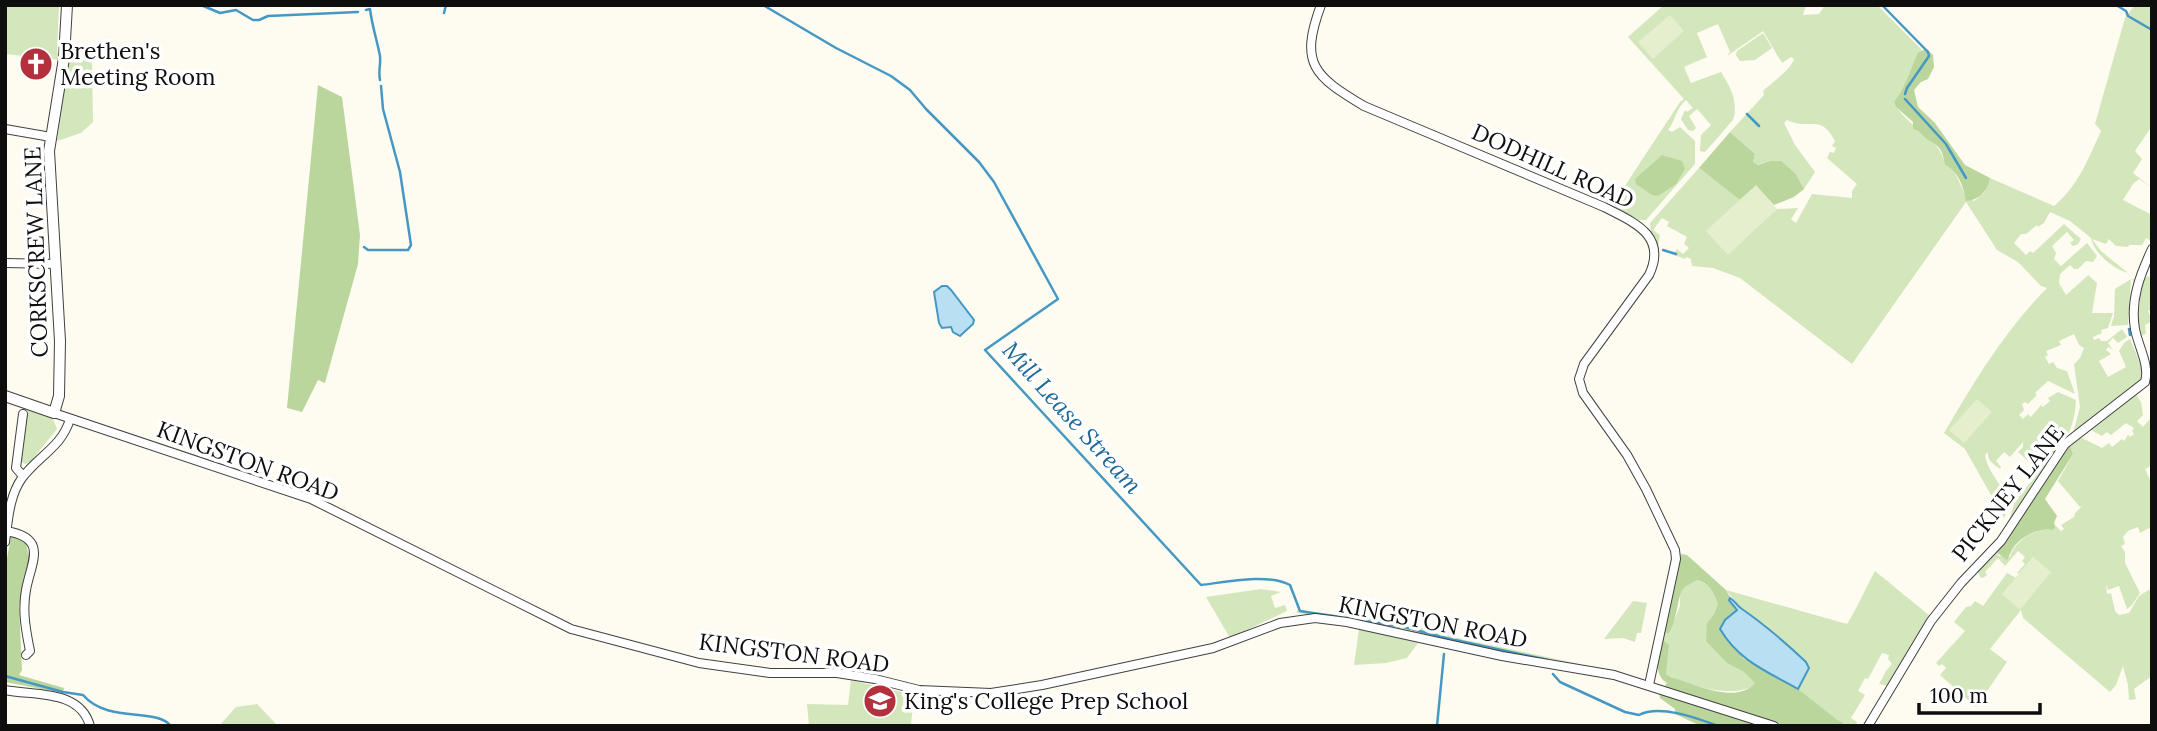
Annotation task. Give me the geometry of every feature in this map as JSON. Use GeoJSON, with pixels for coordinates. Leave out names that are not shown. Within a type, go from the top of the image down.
{"type":"FeatureCollection","features":[{"type":"Feature","properties":{"kind":"street","name":"CORKSCREW LANE"},"geometry":{"type":"LineString","coordinates":[[54,413],[59,396],[60,377],[49,163],[65,51],[67,5]]}},
{"type":"Feature","properties":{"kind":"street","name":"DODHILL ROAD"},"geometry":{"type":"LineString","coordinates":[[1321,5],[1311,36],[1310,52],[1320,74],[1342,92],[1364,106],[1604,207],[1639,225],[1652,242],[1654,261],[1649,275],[1584,364],[1579,379],[1583,393],[1627,455],[1675,550],[1649,685]]}},
{"type":"Feature","properties":{"kind":"street"},"geometry":{"type":"LineString","coordinates":[[5,129],[51,137]]}},
{"type":"Feature","properties":{"kind":"street","name":"PICKNEY LANE"},"geometry":{"type":"LineString","coordinates":[[1868,726],[1931,621],[1961,583],[1995,548],[2065,444],[2145,382],[2147,372],[2135,331],[2133,310],[2140,275],[2152,249]]}},
{"type":"Feature","properties":{"kind":"street"},"geometry":{"type":"LineString","coordinates":[[5,263],[56,264]]}},
{"type":"Feature","properties":{"kind":"street","name":"KINGSTON ROAD"},"geometry":{"type":"LineString","coordinates":[[5,396],[311,499],[571,629],[699,663],[770,673],[837,673],[919,690],[991,693],[1042,685],[1213,648],[1280,623],[1315,618],[1348,622],[1502,656],[1614,675],[1773,726]]}},
{"type":"Feature","properties":{"kind":"street"},"geometry":{"type":"LineString","coordinates":[[23,414],[16,468],[23,476]]}},
{"type":"Feature","properties":{"kind":"street"},"geometry":{"type":"LineString","coordinates":[[5,542],[13,497],[23,476],[57,445],[70,419]]}},
{"type":"Feature","properties":{"kind":"street"},"geometry":{"type":"LineString","coordinates":[[6,531],[21,534],[30,540],[35,554],[25,605],[25,635],[30,653]]}},
{"type":"Feature","properties":{"kind":"street"},"geometry":{"type":"LineString","coordinates":[[5,690],[47,695],[75,703],[84,712],[90,726]]}},
{"type":"Feature","properties":{"kind":"green space"},"geometry":{"type":"Polygon","coordinates":[[[5,5],[59,5],[57,52],[60,60],[5,54],[5,5]]]}},
{"type":"Feature","properties":{"kind":"green space"},"geometry":{"type":"Polygon","coordinates":[[[1664,5],[1806,5],[1803,15],[1819,14],[1825,5],[1877,5],[1922,50],[1918,52],[1894,103],[1907,119],[1937,146],[1945,165],[1953,168],[1966,197],[1974,201],[1984,193],[1990,178],[2054,206],[2076,180],[2101,131],[2095,124],[2125,18],[2135,5],[2152,5],[2152,126],[2135,151],[2142,159],[2133,173],[2152,188],[2139,179],[2123,200],[2152,215],[2152,241],[2143,259],[2151,241],[2146,238],[2142,245],[2128,247],[2116,246],[2109,239],[2106,244],[2092,239],[2101,251],[2128,273],[2116,268],[2105,260],[2091,238],[2070,221],[2050,212],[2044,223],[2026,234],[2021,234],[2014,243],[2026,255],[2030,251],[2033,253],[2064,224],[2081,239],[2073,246],[2070,243],[2074,240],[2067,232],[2052,246],[2056,253],[2054,259],[2061,266],[2087,243],[2097,256],[2093,262],[2086,261],[2078,269],[2070,265],[2060,274],[2059,283],[2066,295],[2088,275],[2097,283],[2092,313],[2113,313],[2108,328],[2101,330],[2102,333],[2093,337],[2094,340],[2099,338],[2101,341],[2107,341],[2122,329],[2127,337],[2118,343],[2113,338],[2108,343],[2113,350],[2108,347],[2106,350],[2111,354],[2099,361],[2108,377],[2126,367],[2119,351],[2130,339],[2141,365],[2142,380],[2073,433],[2080,407],[2074,364],[2084,348],[2079,345],[2074,334],[2059,341],[2061,345],[2046,351],[2048,355],[2045,357],[2049,364],[2053,362],[2057,368],[2067,371],[2075,394],[2048,381],[2028,404],[2022,404],[2024,410],[2019,415],[2023,419],[2028,414],[2031,417],[2041,405],[2043,407],[2050,401],[2048,398],[2058,392],[2076,400],[2074,418],[2067,435],[2008,524],[2017,494],[2020,495],[2039,471],[2018,452],[2023,447],[2023,442],[2010,457],[2004,452],[1996,461],[2000,469],[1990,460],[1988,452],[1985,455],[1991,472],[2005,493],[2007,509],[2004,518],[1965,449],[1944,433],[2004,339],[2047,288],[2041,286],[2018,262],[1997,250],[1966,202],[1852,364],[1740,278],[1713,268],[1692,266],[1691,259],[1663,251],[1662,249],[1675,253],[1677,249],[1683,254],[1689,248],[1684,244],[1687,237],[1667,226],[1669,222],[1662,218],[1653,230],[1660,235],[1658,246],[1651,234],[1650,223],[1699,168],[1740,200],[1707,231],[1728,254],[1777,209],[1798,208],[1791,219],[1796,223],[1812,194],[1852,198],[1852,191],[1857,184],[1827,158],[1830,152],[1834,153],[1836,148],[1832,146],[1835,141],[1825,127],[1820,125],[1787,120],[1784,123],[1795,145],[1815,172],[1804,189],[1796,174],[1769,161],[1757,165],[1753,162],[1755,154],[1730,132],[1764,95],[1763,91],[1785,72],[1794,59],[1791,57],[1782,63],[1763,31],[1727,56],[1730,52],[1718,24],[1697,33],[1707,57],[1684,67],[1691,83],[1721,72],[1734,101],[1733,120],[1705,152],[1700,151],[1701,135],[1711,125],[1697,109],[1689,116],[1696,128],[1693,131],[1688,130],[1681,119],[1685,110],[1687,112],[1693,108],[1686,100],[1668,130],[1672,132],[1680,127],[1695,141],[1695,164],[1646,220],[1639,220],[1611,207],[1684,99],[1628,37],[1664,5]]]}},
{"type":"Feature","properties":{"kind":"green space"},"geometry":{"type":"Polygon","coordinates":[[[1670,15],[1684,31],[1653,59],[1638,42],[1670,15]]]}},
{"type":"Feature","properties":{"kind":"green space"},"geometry":{"type":"Polygon","coordinates":[[[1763,33],[1772,48],[1755,60],[1740,61],[1736,55],[1737,51],[1763,33]]]}},
{"type":"Feature","properties":{"kind":"green space"},"geometry":{"type":"Polygon","coordinates":[[[1927,49],[1933,55],[1934,67],[1928,79],[1914,90],[1918,107],[1935,123],[1965,165],[1990,178],[1982,194],[1975,199],[1966,201],[1960,180],[1950,167],[1945,165],[1940,149],[1913,129],[1913,122],[1894,102],[1918,52],[1927,49]]]}},
{"type":"Feature","properties":{"kind":"green space"},"geometry":{"type":"Polygon","coordinates":[[[70,53],[80,63],[84,60],[92,62],[93,122],[81,133],[57,141],[70,53]]]}},
{"type":"Feature","properties":{"kind":"green space"},"geometry":{"type":"Polygon","coordinates":[[[318,85],[342,97],[360,235],[358,264],[325,383],[318,380],[302,412],[287,408],[318,85]]]}},
{"type":"Feature","properties":{"kind":"green space"},"geometry":{"type":"Polygon","coordinates":[[[1730,132],[1755,154],[1753,162],[1758,165],[1781,161],[1796,174],[1804,189],[1794,197],[1774,205],[1756,186],[1740,200],[1736,197],[1699,168],[1730,132]]]}},
{"type":"Feature","properties":{"kind":"green space"},"geometry":{"type":"Polygon","coordinates":[[[1662,155],[1682,161],[1685,169],[1676,184],[1658,196],[1652,195],[1636,184],[1635,179],[1662,155]]]}},
{"type":"Feature","properties":{"kind":"green space"},"geometry":{"type":"Polygon","coordinates":[[[1756,185],[1777,209],[1728,255],[1706,231],[1756,185]]]}},
{"type":"Feature","properties":{"kind":"green space"},"geometry":{"type":"Polygon","coordinates":[[[2149,276],[2152,281],[2152,309],[2148,311],[2152,321],[2145,325],[2146,333],[2142,336],[2136,312],[2143,279],[2149,276]]]}},
{"type":"Feature","properties":{"kind":"green space"},"geometry":{"type":"Polygon","coordinates":[[[2132,278],[2135,280],[2130,325],[2129,310],[2128,325],[2111,326],[2115,289],[2131,279],[2129,308],[2134,283],[2132,278]]]}},
{"type":"Feature","properties":{"kind":"green space"},"geometry":{"type":"Polygon","coordinates":[[[2136,394],[2141,402],[2143,415],[2137,421],[2143,427],[2152,417],[2152,465],[2145,469],[2152,484],[2152,530],[2149,528],[2140,533],[2138,527],[2128,531],[2123,537],[2125,544],[2121,546],[2125,552],[2125,563],[2140,593],[2132,605],[2127,609],[2119,586],[2108,590],[2106,584],[2107,594],[2111,593],[2115,611],[2119,615],[2129,613],[2139,596],[2152,588],[2152,676],[2134,689],[2136,699],[2129,700],[2123,666],[2116,685],[2110,692],[2023,618],[2021,610],[1990,649],[2007,662],[1976,707],[1940,675],[1946,668],[1936,663],[1965,631],[1954,622],[1966,607],[1975,601],[1983,606],[2007,573],[2016,578],[2002,595],[2051,573],[2033,557],[2019,574],[2017,573],[2025,564],[2022,561],[2025,557],[2018,551],[2005,566],[1998,558],[1983,578],[1978,571],[1996,552],[1999,556],[2010,557],[2021,540],[2033,533],[2053,530],[2053,523],[2061,531],[2064,529],[2061,525],[2074,517],[2083,505],[2080,507],[2058,481],[2073,454],[2070,445],[2080,437],[2102,448],[2109,443],[2112,447],[2122,439],[2124,441],[2128,435],[2130,437],[2134,434],[2134,428],[2126,423],[2111,435],[2107,432],[2102,436],[2089,429],[2136,394]]]}},
{"type":"Feature","properties":{"kind":"green space"},"geometry":{"type":"Polygon","coordinates":[[[1977,399],[1992,412],[1964,443],[1949,430],[1977,399]]]}},
{"type":"Feature","properties":{"kind":"green space"},"geometry":{"type":"Polygon","coordinates":[[[28,409],[52,417],[57,429],[31,461],[25,464],[19,460],[28,409]]]}},
{"type":"Feature","properties":{"kind":"green space"},"geometry":{"type":"Polygon","coordinates":[[[2070,445],[2073,454],[2045,499],[2057,516],[2055,527],[2053,530],[2042,530],[2024,537],[2015,545],[2007,560],[1996,552],[2070,445]]]}},
{"type":"Feature","properties":{"kind":"green space"},"geometry":{"type":"Polygon","coordinates":[[[11,536],[26,543],[29,558],[19,606],[22,670],[19,675],[64,688],[63,693],[5,682],[5,570],[11,536]]]}},
{"type":"Feature","properties":{"kind":"green space"},"geometry":{"type":"Polygon","coordinates":[[[1681,554],[1687,555],[1726,590],[1737,610],[1732,614],[1743,658],[1798,689],[1849,726],[1701,726],[1675,714],[1675,709],[1660,698],[1659,693],[1667,683],[1658,669],[1663,639],[1669,645],[1666,674],[1671,677],[1726,693],[1747,689],[1755,683],[1744,672],[1728,664],[1706,641],[1707,623],[1718,604],[1711,589],[1702,582],[1697,580],[1683,589],[1672,628],[1669,633],[1664,634],[1681,554]]]}},
{"type":"Feature","properties":{"kind":"green space"},"geometry":{"type":"Polygon","coordinates":[[[2033,557],[2051,572],[2020,610],[2002,594],[2033,557]]]}},
{"type":"Feature","properties":{"kind":"green space"},"geometry":{"type":"Polygon","coordinates":[[[1875,571],[1930,616],[1888,686],[1879,684],[1892,664],[1888,659],[1889,655],[1882,653],[1858,691],[1865,695],[1851,718],[1857,722],[1856,726],[1849,725],[1817,706],[1798,689],[1806,675],[1806,662],[1765,625],[1740,608],[1726,590],[1847,624],[1875,571]]]}},
{"type":"Feature","properties":{"kind":"green space"},"geometry":{"type":"Polygon","coordinates":[[[1697,580],[1710,586],[1718,604],[1707,623],[1728,664],[1744,672],[1756,683],[1748,688],[1737,691],[1712,689],[1686,683],[1666,674],[1667,642],[1663,639],[1664,634],[1669,633],[1680,606],[1680,592],[1697,580]]]}},
{"type":"Feature","properties":{"kind":"green space"},"geometry":{"type":"Polygon","coordinates":[[[1261,589],[1281,592],[1271,596],[1275,608],[1285,605],[1287,611],[1230,638],[1206,597],[1261,589]]]}},
{"type":"Feature","properties":{"kind":"green space"},"geometry":{"type":"Polygon","coordinates":[[[1633,601],[1647,603],[1641,633],[1637,633],[1635,642],[1623,638],[1604,639],[1633,601]]]}},
{"type":"Feature","properties":{"kind":"green space"},"geometry":{"type":"Polygon","coordinates":[[[1297,610],[1400,622],[1454,637],[1584,665],[1297,613],[1297,610]]]}},
{"type":"Feature","properties":{"kind":"green space"},"geometry":{"type":"Polygon","coordinates":[[[1359,629],[1418,643],[1407,658],[1386,663],[1354,665],[1359,629]]]}},
{"type":"Feature","properties":{"kind":"green space","name":"King's College Prep School"},"geometry":{"type":"Polygon","coordinates":[[[851,680],[906,693],[912,704],[911,726],[809,726],[807,704],[848,705],[851,680]]]}},
{"type":"Feature","properties":{"kind":"green space"},"geometry":{"type":"Polygon","coordinates":[[[257,704],[278,726],[219,726],[236,707],[257,704]]]}},
{"type":"Feature","properties":{"kind":"water"},"geometry":{"type":"Polygon","coordinates":[[[942,286],[951,290],[974,320],[960,336],[953,332],[951,327],[942,328],[939,323],[934,292],[942,286]]]}},
{"type":"Feature","properties":{"kind":"water"},"geometry":{"type":"Polygon","coordinates":[[[1730,598],[1806,662],[1809,668],[1798,689],[1754,664],[1727,640],[1720,629],[1725,620],[1737,610],[1730,598]]]}},
{"type":"Feature","properties":{"kind":"waterway","name":"Mill Lease Stream"},"geometry":{"type":"LineString","coordinates":[[201,5],[220,13],[236,10],[253,20],[268,16],[358,12]]}},
{"type":"Feature","properties":{"kind":"waterway","name":"Mill Lease Stream"},"geometry":{"type":"LineString","coordinates":[[444,13],[446,5]]}},
{"type":"Feature","properties":{"kind":"waterway","name":"Mill Lease Stream"},"geometry":{"type":"LineString","coordinates":[[763,5],[836,48],[891,76],[910,90],[979,162],[994,182],[1058,299],[985,350],[1201,585],[1246,579],[1281,581],[1290,585],[1300,611],[1404,627],[1548,660]]}},
{"type":"Feature","properties":{"kind":"waterway"},"geometry":{"type":"LineString","coordinates":[[1882,5],[1928,52],[1929,56],[1905,94]]}},
{"type":"Feature","properties":{"kind":"waterway"},"geometry":{"type":"LineString","coordinates":[[2116,5],[2126,11],[2128,16],[2152,30]]}},
{"type":"Feature","properties":{"kind":"waterway"},"geometry":{"type":"LineString","coordinates":[[366,10],[370,9],[380,56],[380,80]]}},
{"type":"Feature","properties":{"kind":"waterway"},"geometry":{"type":"LineString","coordinates":[[364,247],[368,250],[408,250],[411,245],[400,172],[383,109],[381,86]]}},
{"type":"Feature","properties":{"kind":"waterway"},"geometry":{"type":"LineString","coordinates":[[1905,99],[1946,144],[1966,178]]}},
{"type":"Feature","properties":{"kind":"waterway"},"geometry":{"type":"LineString","coordinates":[[1747,114],[1759,126]]}},
{"type":"Feature","properties":{"kind":"waterway"},"geometry":{"type":"LineString","coordinates":[[1663,250],[1676,254]]}},
{"type":"Feature","properties":{"kind":"waterway"},"geometry":{"type":"LineString","coordinates":[[2129,329],[2130,335]]}},
{"type":"Feature","properties":{"kind":"waterway","name":"Mill Lease Stream"},"geometry":{"type":"LineString","coordinates":[[1437,726],[1444,654]]}},
{"type":"Feature","properties":{"kind":"waterway"},"geometry":{"type":"LineString","coordinates":[[1553,674],[1560,682],[1625,712],[1639,715],[1647,712],[1667,712],[1718,726]]}},
{"type":"Feature","properties":{"kind":"waterway"},"geometry":{"type":"LineString","coordinates":[[5,676],[83,695],[93,704],[105,709],[154,717],[171,726]]}},
{"type":"Feature","properties":{"kind":"place","name":"Brethen's Meeting Room"},"geometry":{"type":"Point","coordinates":[36,64]}},
{"type":"Feature","properties":{"kind":"place","name":"King's College Prep School"},"geometry":{"type":"Point","coordinates":[880,701]}}]}
